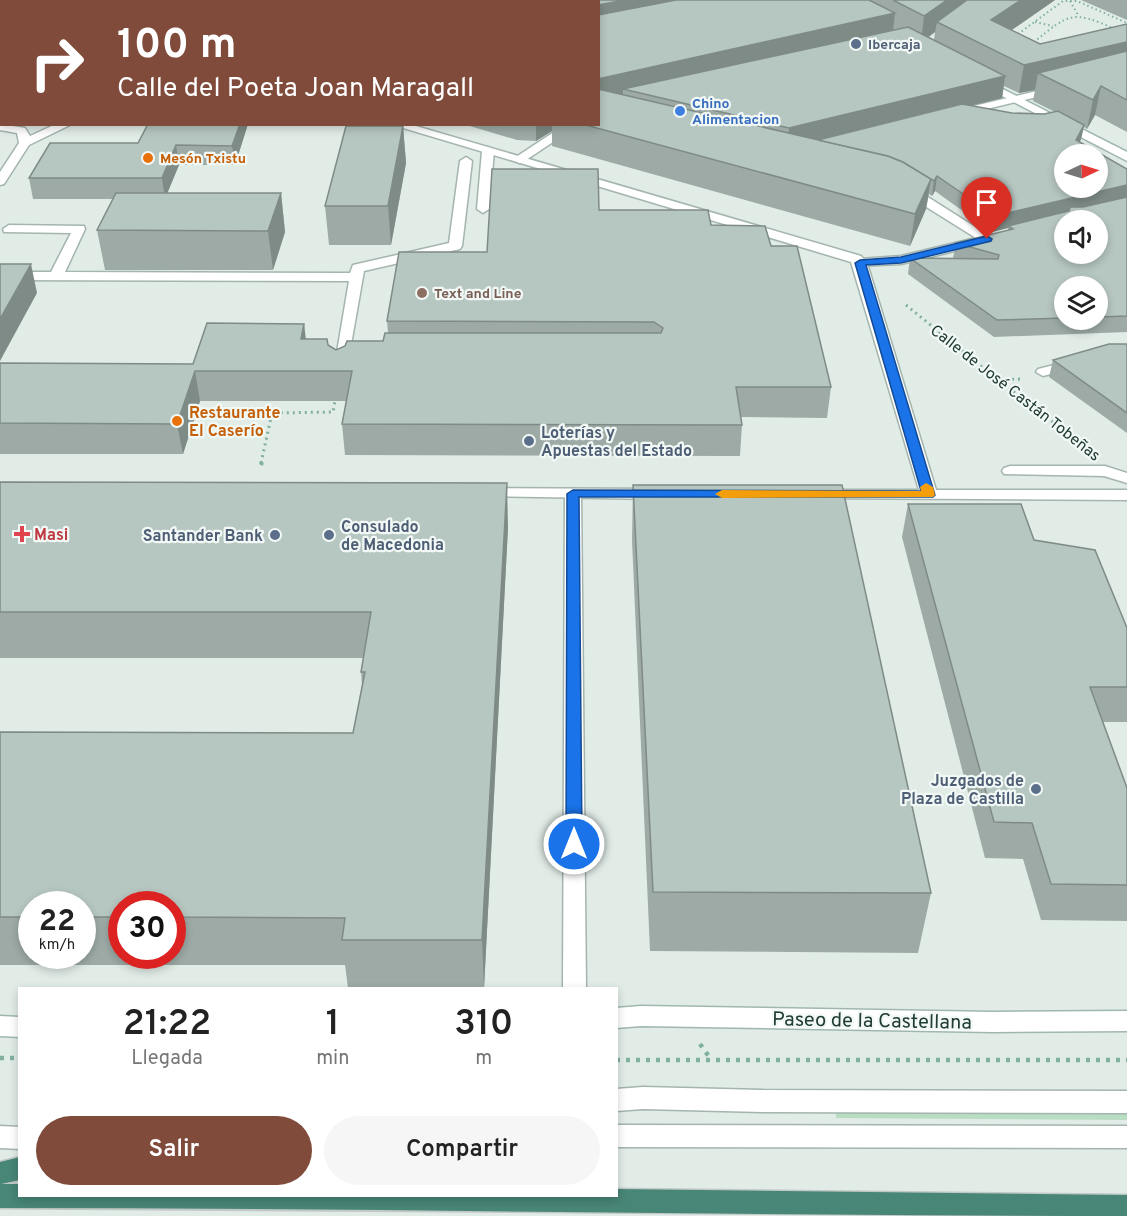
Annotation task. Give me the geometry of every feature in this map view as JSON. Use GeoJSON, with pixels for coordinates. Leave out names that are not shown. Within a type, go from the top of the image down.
{"type":"FeatureCollection","features":[{"type":"Feature","properties":{"kind":"highway"},"geometry":{"type":"LineString","coordinates":[[0,1173],[18,1168]]}},
{"type":"Feature","properties":{"kind":"highway"},"geometry":{"type":"LineString","coordinates":[[0,1196],[18,1196]]}},
{"type":"Feature","properties":{"kind":"highway"},"geometry":{"type":"LineString","coordinates":[[330,1197],[1127,1207]]}},
{"type":"Feature","properties":{"kind":"street"},"geometry":{"type":"LineString","coordinates":[[968,74],[1127,157]]}},
{"type":"Feature","properties":{"kind":"street"},"geometry":{"type":"LineString","coordinates":[[983,119],[952,114],[1066,87]]}},
{"type":"Feature","properties":{"kind":"street"},"geometry":{"type":"LineString","coordinates":[[1033,122],[1056,120]]}},
{"type":"Feature","properties":{"kind":"street"},"geometry":{"type":"LineString","coordinates":[[4,126],[21,130],[25,143]]}},
{"type":"Feature","properties":{"kind":"street"},"geometry":{"type":"LineString","coordinates":[[0,181],[25,143],[63,126]]}},
{"type":"Feature","properties":{"kind":"street"},"geometry":{"type":"LineString","coordinates":[[402,126],[849,255],[860,263],[929,495]]}},
{"type":"Feature","properties":{"kind":"street"},"geometry":{"type":"LineString","coordinates":[[519,159],[572,126]]}},
{"type":"Feature","properties":{"kind":"street"},"geometry":{"type":"LineString","coordinates":[[483,209],[488,151]]}},
{"type":"Feature","properties":{"kind":"street"},"geometry":{"type":"LineString","coordinates":[[340,374],[349,356],[355,278],[358,268],[455,246],[466,161]]}},
{"type":"Feature","properties":{"kind":"street"},"geometry":{"type":"LineString","coordinates":[[860,263],[901,260],[993,237],[897,184]]}},
{"type":"Feature","properties":{"kind":"street"},"geometry":{"type":"LineString","coordinates":[[9,230],[79,229],[56,276]]}},
{"type":"Feature","properties":{"kind":"street"},"geometry":{"type":"LineString","coordinates":[[0,276],[355,278]]}},
{"type":"Feature","properties":{"kind":"street"},"geometry":{"type":"LineString","coordinates":[[1043,372],[1066,366]]}},
{"type":"Feature","properties":{"kind":"street"},"geometry":{"type":"LineString","coordinates":[[1010,471],[1105,471],[1127,478]]}},
{"type":"Feature","properties":{"kind":"street"},"geometry":{"type":"LineString","coordinates":[[467,493],[677,494]]}},
{"type":"Feature","properties":{"kind":"street"},"geometry":{"type":"LineString","coordinates":[[573,494],[575,987]]}},
{"type":"Feature","properties":{"kind":"street"},"geometry":{"type":"LineString","coordinates":[[804,494],[1127,495]]}},
{"type":"Feature","properties":{"kind":"street","name":"Paseo de la Castellana"},"geometry":{"type":"LineString","coordinates":[[618,1018],[641,1016],[1127,1022]]}},
{"type":"Feature","properties":{"kind":"street"},"geometry":{"type":"LineString","coordinates":[[0,1026],[18,1027]]}},
{"type":"Feature","properties":{"kind":"street"},"geometry":{"type":"LineString","coordinates":[[618,1100],[643,1098],[762,1101],[1127,1102]]}},
{"type":"Feature","properties":{"kind":"street"},"geometry":{"type":"LineString","coordinates":[[618,1136],[1127,1137]]}},
{"type":"Feature","properties":{"kind":"street"},"geometry":{"type":"LineString","coordinates":[[0,1137],[18,1138]]}},
{"type":"Feature","properties":{"kind":"path"},"geometry":{"type":"LineString","coordinates":[[1018,34],[1063,1],[1077,1],[1127,23]]}},
{"type":"Feature","properties":{"kind":"path"},"geometry":{"type":"LineString","coordinates":[[1070,1],[1078,15]]}},
{"type":"Feature","properties":{"kind":"path"},"geometry":{"type":"LineString","coordinates":[[1026,40],[1034,42],[1067,15],[1083,15],[1120,32]]}},
{"type":"Feature","properties":{"kind":"path"},"geometry":{"type":"LineString","coordinates":[[1035,22],[1054,26]]}},
{"type":"Feature","properties":{"kind":"path","name":"Calle de José Castán Tobeñas"},"geometry":{"type":"LineString","coordinates":[[906,305],[998,380],[1091,451]]}},
{"type":"Feature","properties":{"kind":"path"},"geometry":{"type":"LineString","coordinates":[[998,380],[1018,380]]}},
{"type":"Feature","properties":{"kind":"path"},"geometry":{"type":"LineString","coordinates":[[261,465],[272,413],[333,412],[336,396]]}},
{"type":"Feature","properties":{"kind":"path"},"geometry":{"type":"LineString","coordinates":[[0,1058],[18,1058]]}},
{"type":"Feature","properties":{"kind":"path"},"geometry":{"type":"LineString","coordinates":[[618,1059],[1127,1060]]}},
{"type":"Feature","properties":{"kind":"green space"},"geometry":{"type":"Polygon","coordinates":[[[835,1102],[1127,1106],[1127,1120],[836,1118],[835,1102]]]}},
{"type":"Feature","properties":{"kind":"building"},"geometry":{"type":"Polygon","coordinates":[[[600,0],[625,0],[600,5],[600,0]]]}},
{"type":"Feature","properties":{"kind":"building"},"geometry":{"type":"Polygon","coordinates":[[[676,0],[869,0],[895,13],[600,79],[600,15],[676,0]]]}},
{"type":"Feature","properties":{"kind":"building"},"geometry":{"type":"Polygon","coordinates":[[[893,0],[947,0],[924,16],[893,0]]]}},
{"type":"Feature","properties":{"kind":"building"},"geometry":{"type":"Polygon","coordinates":[[[967,0],[1021,0],[991,20],[1040,44],[1127,24],[1127,42],[1024,65],[937,22],[967,0]]]}},
{"type":"Feature","properties":{"kind":"building"},"geometry":{"type":"Polygon","coordinates":[[[908,27],[1005,76],[789,128],[623,89],[908,27]]]}},
{"type":"Feature","properties":{"kind":"building"},"geometry":{"type":"Polygon","coordinates":[[[1127,51],[1127,100],[1101,86],[1093,100],[1038,73],[1127,51]]]}},
{"type":"Feature","properties":{"kind":"building"},"geometry":{"type":"Polygon","coordinates":[[[600,89],[888,156],[931,179],[915,214],[589,126],[600,126],[600,89]]]}},
{"type":"Feature","properties":{"kind":"building"},"geometry":{"type":"Polygon","coordinates":[[[962,104],[1012,113],[1044,114],[1058,111],[1084,125],[1076,140],[1083,144],[1054,144],[1054,198],[1072,198],[995,216],[937,176],[934,181],[903,162],[888,156],[818,140],[962,104]]]}},
{"type":"Feature","properties":{"kind":"building"},"geometry":{"type":"Polygon","coordinates":[[[147,126],[239,126],[232,146],[176,145],[162,178],[29,178],[50,143],[138,143],[147,126]]]}},
{"type":"Feature","properties":{"kind":"building"},"geometry":{"type":"Polygon","coordinates":[[[346,126],[403,126],[388,206],[325,206],[346,126]]]}},
{"type":"Feature","properties":{"kind":"building"},"geometry":{"type":"Polygon","coordinates":[[[1108,158],[1127,169],[1127,185],[1108,189],[1108,158]]]}},
{"type":"Feature","properties":{"kind":"building"},"geometry":{"type":"Polygon","coordinates":[[[492,169],[598,169],[599,210],[708,210],[711,225],[765,226],[771,246],[797,246],[831,387],[736,387],[742,425],[342,424],[352,371],[195,371],[177,424],[0,423],[0,363],[193,364],[207,323],[304,324],[301,339],[327,339],[328,345],[336,350],[345,346],[347,341],[383,341],[385,333],[661,333],[663,328],[654,322],[387,321],[399,252],[487,252],[492,169]]]}},
{"type":"Feature","properties":{"kind":"building"},"geometry":{"type":"Polygon","coordinates":[[[116,193],[281,193],[268,231],[97,230],[116,193]]]}},
{"type":"Feature","properties":{"kind":"building"},"geometry":{"type":"Polygon","coordinates":[[[1127,197],[1127,316],[1108,317],[1108,276],[1054,276],[1054,318],[997,320],[910,258],[998,259],[999,255],[956,243],[1013,229],[1008,226],[1054,215],[1054,264],[1108,264],[1108,210],[1069,210],[1070,207],[1083,207],[1127,197]]]}},
{"type":"Feature","properties":{"kind":"building"},"geometry":{"type":"Polygon","coordinates":[[[0,264],[31,264],[0,319],[0,264]]]}},
{"type":"Feature","properties":{"kind":"building"},"geometry":{"type":"Polygon","coordinates":[[[1109,344],[1127,344],[1127,413],[1053,360],[1109,344]]]}},
{"type":"Feature","properties":{"kind":"building"},"geometry":{"type":"Polygon","coordinates":[[[0,482],[507,483],[482,940],[342,940],[345,918],[186,917],[186,891],[108,891],[108,917],[96,917],[96,891],[18,891],[18,917],[0,917],[0,732],[353,733],[365,672],[361,672],[371,612],[0,612],[0,482]]]}},
{"type":"Feature","properties":{"kind":"building"},"geometry":{"type":"Polygon","coordinates":[[[633,485],[842,485],[931,893],[653,892],[633,485]]]}},
{"type":"Feature","properties":{"kind":"building","name":"Juzgados de Plaza de Castilla"},"geometry":{"type":"Polygon","coordinates":[[[908,504],[1021,504],[1034,540],[1095,550],[1127,628],[1127,687],[1090,687],[1127,788],[1127,885],[1051,884],[1032,823],[994,822],[908,504]]]}},
{"type":"Feature","properties":{"kind":"slow traffic"},"geometry":{"type":"LineString","coordinates":[[722,494],[929,495],[926,487]]}},
{"type":"Feature","properties":{"kind":"place","name":"Ibercaja"},"geometry":{"type":"Point","coordinates":[856,44]}},
{"type":"Feature","properties":{"kind":"place","name":"Chino Alimentacion"},"geometry":{"type":"Point","coordinates":[680,111]}},
{"type":"Feature","properties":{"kind":"place","name":"Mesón Txistu"},"geometry":{"type":"Point","coordinates":[148,158]}},
{"type":"Feature","properties":{"kind":"place","name":"Text and Line"},"geometry":{"type":"Point","coordinates":[422,293]}},
{"type":"Feature","properties":{"kind":"place","name":"Restaurante El Caserío"},"geometry":{"type":"Point","coordinates":[177,421]}},
{"type":"Feature","properties":{"kind":"place","name":"Loterías y Apuestas del Estado"},"geometry":{"type":"Point","coordinates":[529,441]}},
{"type":"Feature","properties":{"kind":"place","name":"Masi"},"geometry":{"type":"Point","coordinates":[22,534]}},
{"type":"Feature","properties":{"kind":"place","name":"Santander Bank"},"geometry":{"type":"Point","coordinates":[275,535]}},
{"type":"Feature","properties":{"kind":"place","name":"Consulado de Macedonia"},"geometry":{"type":"Point","coordinates":[329,535]}},
{"type":"Feature","properties":{"kind":"place","name":"Juzgados de Plaza de Castilla"},"geometry":{"type":"Point","coordinates":[1036,789]}},
{"type":"Feature","properties":{"kind":"route"},"geometry":{"type":"LineString","coordinates":[[574,844],[573,494],[929,495],[860,263],[901,260],[987,239]]}}]}
